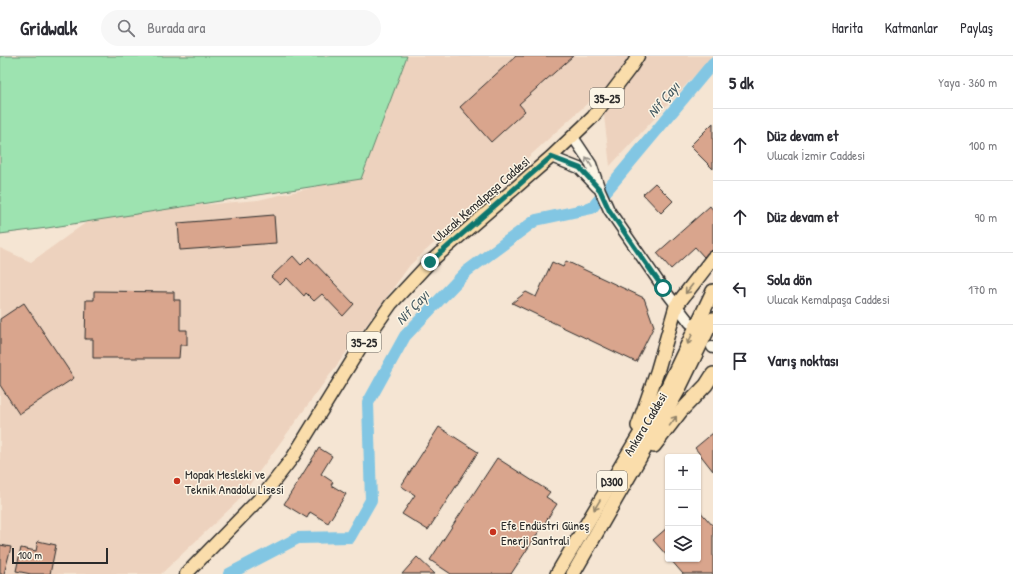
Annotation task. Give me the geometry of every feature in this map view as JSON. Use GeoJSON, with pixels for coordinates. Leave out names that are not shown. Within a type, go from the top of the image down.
{"type":"FeatureCollection","features":[{"type":"Feature","properties":{"kind":"highway"},"geometry":{"type":"LineString","coordinates":[[612,480],[642,415],[657,372],[676,306],[713,258]]}},
{"type":"Feature","properties":{"kind":"highway","name":"Ankara Caddesi"},"geometry":{"type":"LineString","coordinates":[[557,574],[667,388],[713,291]]}},
{"type":"Feature","properties":{"kind":"highway","name":"Ankara Caddesi"},"geometry":{"type":"LineString","coordinates":[[573,574],[678,391],[713,319]]}},
{"type":"Feature","properties":{"kind":"highway"},"geometry":{"type":"LineString","coordinates":[[616,498],[681,411],[706,385],[713,374]]}},
{"type":"Feature","properties":{"kind":"main road","name":"Ulucak Kemalpaşa Caddesi"},"geometry":{"type":"LineString","coordinates":[[186,574],[265,493],[293,457],[360,348],[391,304],[430,262],[551,157],[593,117],[638,56]]}},
{"type":"Feature","properties":{"kind":"street"},"geometry":{"type":"LineString","coordinates":[[572,137],[591,164],[609,210],[676,306],[690,323]]}},
{"type":"Feature","properties":{"kind":"street"},"geometry":{"type":"LineString","coordinates":[[551,157],[580,168],[600,190]]}},
{"type":"Feature","properties":{"kind":"shaded area"},"geometry":{"type":"Polygon","coordinates":[[[401,56],[713,56],[610,166],[601,91],[410,265],[237,502],[161,574],[0,574],[0,248],[31,262],[98,214],[258,200],[359,177],[401,56]]]}},
{"type":"Feature","properties":{"kind":"green space"},"geometry":{"type":"Polygon","coordinates":[[[0,56],[407,56],[361,179],[0,234],[0,56]]]}},
{"type":"Feature","properties":{"kind":"building"},"geometry":{"type":"Polygon","coordinates":[[[516,56],[573,56],[519,104],[525,111],[491,142],[460,107],[516,56]]]}},
{"type":"Feature","properties":{"kind":"building"},"geometry":{"type":"Polygon","coordinates":[[[713,123],[713,169],[690,146],[713,123]]]}},
{"type":"Feature","properties":{"kind":"building"},"geometry":{"type":"Polygon","coordinates":[[[655,183],[673,201],[661,213],[643,194],[655,183]]]}},
{"type":"Feature","properties":{"kind":"building"},"geometry":{"type":"Polygon","coordinates":[[[710,206],[713,210],[713,250],[704,257],[695,247],[671,269],[657,253],[710,206]]]}},
{"type":"Feature","properties":{"kind":"building"},"geometry":{"type":"Polygon","coordinates":[[[274,215],[276,243],[180,250],[178,223],[274,215]]]}},
{"type":"Feature","properties":{"kind":"building"},"geometry":{"type":"Polygon","coordinates":[[[293,256],[301,265],[309,257],[354,304],[343,316],[322,294],[314,301],[306,293],[304,296],[287,278],[280,285],[271,277],[293,256]]]}},
{"type":"Feature","properties":{"kind":"building"},"geometry":{"type":"Polygon","coordinates":[[[566,261],[644,298],[654,326],[636,362],[512,303],[526,292],[536,297],[552,262],[563,267],[566,261]]]}},
{"type":"Feature","properties":{"kind":"building"},"geometry":{"type":"Polygon","coordinates":[[[94,291],[174,292],[174,300],[180,300],[180,330],[187,330],[187,345],[180,345],[179,358],[93,358],[93,339],[85,339],[86,300],[94,300],[94,291]]]}},
{"type":"Feature","properties":{"kind":"building"},"geometry":{"type":"Polygon","coordinates":[[[24,303],[74,378],[19,414],[0,385],[0,319],[24,303]]]}},
{"type":"Feature","properties":{"kind":"building"},"geometry":{"type":"Polygon","coordinates":[[[439,427],[478,452],[428,530],[402,514],[415,495],[401,486],[439,427]]]}},
{"type":"Feature","properties":{"kind":"building"},"geometry":{"type":"Polygon","coordinates":[[[713,433],[713,471],[701,454],[695,448],[713,433]]]}},
{"type":"Feature","properties":{"kind":"building"},"geometry":{"type":"Polygon","coordinates":[[[319,448],[332,456],[321,474],[333,482],[331,485],[346,494],[328,523],[310,512],[307,518],[284,504],[319,448]]]}},
{"type":"Feature","properties":{"kind":"building","name":"Efe Endüstri Güneş Enerji Santrali"},"geometry":{"type":"Polygon","coordinates":[[[497,458],[550,492],[546,497],[557,504],[511,574],[451,574],[430,560],[497,458]]]}},
{"type":"Feature","properties":{"kind":"building"},"geometry":{"type":"Polygon","coordinates":[[[701,512],[713,526],[713,574],[683,574],[673,562],[701,562],[701,512]]]}},
{"type":"Feature","properties":{"kind":"building"},"geometry":{"type":"Polygon","coordinates":[[[665,530],[665,554],[653,540],[665,530]]]}},
{"type":"Feature","properties":{"kind":"building"},"geometry":{"type":"Polygon","coordinates":[[[38,541],[56,545],[50,574],[31,574],[16,571],[21,548],[36,551],[38,541]]]}},
{"type":"Feature","properties":{"kind":"building"},"geometry":{"type":"Polygon","coordinates":[[[0,545],[11,547],[4,574],[0,574],[0,545]]]}},
{"type":"Feature","properties":{"kind":"building"},"geometry":{"type":"Polygon","coordinates":[[[417,557],[435,574],[402,574],[417,557]]]}},
{"type":"Feature","properties":{"kind":"waterway","name":"Nif Çayı"},"geometry":{"type":"LineString","coordinates":[[229,574],[298,538],[350,537],[371,500],[368,403],[405,336],[467,271],[536,220],[592,208],[713,63]]}},
{"type":"Feature","properties":{"kind":"place","name":"Mopak Mesleki ve Teknik Anadolu Lisesi"},"geometry":{"type":"Point","coordinates":[177,481]}},
{"type":"Feature","properties":{"kind":"place","name":"Efe Endüstri Güneş Enerji Santrali"},"geometry":{"type":"Point","coordinates":[493,532]}},
{"type":"Feature","properties":{"kind":"route"},"geometry":{"type":"LineString","coordinates":[[430,262],[551,157],[580,168],[600,190],[609,210],[663,288]]}}]}
